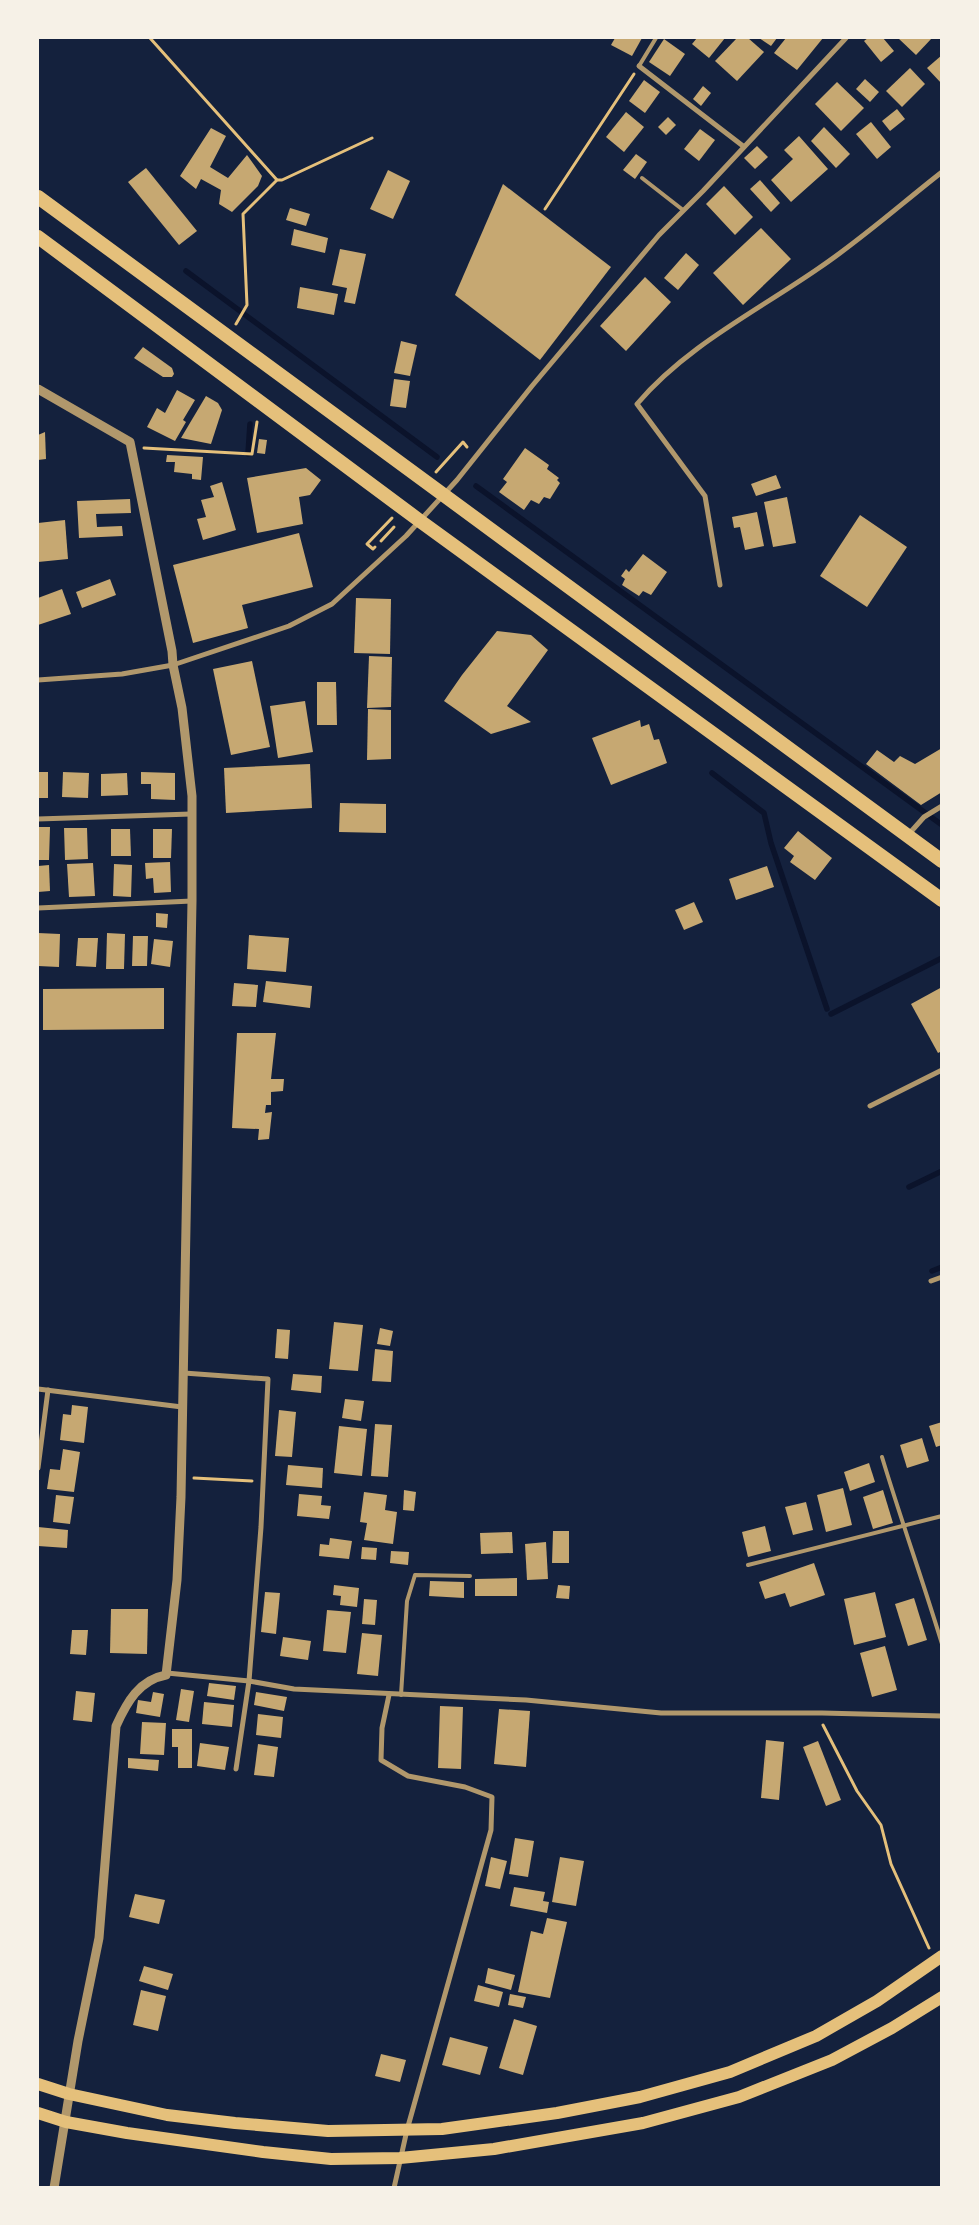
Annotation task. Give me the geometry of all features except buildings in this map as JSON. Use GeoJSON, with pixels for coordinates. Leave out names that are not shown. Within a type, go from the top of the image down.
{"type":"FeatureCollection","features":[{"type":"Feature","properties":{"kind":"highway"},"geometry":{"type":"LineString","coordinates":[[38,198],[942,861]]}},
{"type":"Feature","properties":{"kind":"highway"},"geometry":{"type":"LineString","coordinates":[[38,237],[420,522],[942,900]]}},
{"type":"Feature","properties":{"kind":"main road"},"geometry":{"type":"LineString","coordinates":[[38,2084],[69,2094],[167,2115],[235,2123],[328,2131],[442,2129],[640,2098],[730,2072],[816,2036],[877,2001],[939,1958]]}},
{"type":"Feature","properties":{"kind":"main road"},"geometry":{"type":"LineString","coordinates":[[38,2113],[66,2122],[127,2133],[263,2152],[331,2159],[400,2158],[494,2149],[643,2123],[739,2097],[832,2060],[892,2028],[942,1997]]}},
{"type":"Feature","properties":{"kind":"street"},"geometry":{"type":"LineString","coordinates":[[38,680],[122,674],[173,665],[289,626],[332,604],[420,522],[658,235],[846,38]]}},
{"type":"Feature","properties":{"kind":"street"},"geometry":{"type":"LineString","coordinates":[[638,66],[743,146]]}},
{"type":"Feature","properties":{"kind":"street"},"geometry":{"type":"LineString","coordinates":[[720,585],[705,496],[637,404],[657,380],[729,326],[820,268],[942,172]]}},
{"type":"Feature","properties":{"kind":"street"},"geometry":{"type":"LineString","coordinates":[[38,390],[130,442],[182,708],[192,796],[184,1373],[177,1580],[167,1673]]}},
{"type":"Feature","properties":{"kind":"street"},"geometry":{"type":"LineString","coordinates":[[908,836],[924,817],[942,806]]}},
{"type":"Feature","properties":{"kind":"street"},"geometry":{"type":"LineString","coordinates":[[38,819],[191,814]]}},
{"type":"Feature","properties":{"kind":"street"},"geometry":{"type":"LineString","coordinates":[[38,908],[192,901]]}},
{"type":"Feature","properties":{"kind":"street"},"geometry":{"type":"LineString","coordinates":[[870,1106],[942,1070]]}},
{"type":"Feature","properties":{"kind":"street"},"geometry":{"type":"LineString","coordinates":[[932,1281],[942,1277]]}},
{"type":"Feature","properties":{"kind":"street"},"geometry":{"type":"LineString","coordinates":[[184,1373],[268,1379],[249,1681],[236,1769]]}},
{"type":"Feature","properties":{"kind":"street"},"geometry":{"type":"LineString","coordinates":[[38,1389],[182,1408]]}},
{"type":"Feature","properties":{"kind":"street"},"geometry":{"type":"LineString","coordinates":[[38,1468],[48,1390]]}},
{"type":"Feature","properties":{"kind":"street"},"geometry":{"type":"LineString","coordinates":[[54,2188],[69,2094],[99,1938],[116,1726],[127,1703],[142,1685],[155,1677],[166,1675],[167,1673],[249,1681],[294,1689],[400,1696],[526,1700],[661,1713],[817,1713],[942,1716]]}},
{"type":"Feature","properties":{"kind":"street"},"geometry":{"type":"LineString","coordinates":[[389,1695],[382,1728],[382,1760],[408,1776],[465,1787],[492,1797],[491,1830],[400,2158],[394,2188]]}},
{"type":"Feature","properties":{"kind":"lane"},"geometry":{"type":"LineString","coordinates":[[638,66],[656,38]]}},
{"type":"Feature","properties":{"kind":"lane"},"geometry":{"type":"LineString","coordinates":[[642,178],[683,210]]}},
{"type":"Feature","properties":{"kind":"lane"},"geometry":{"type":"LineString","coordinates":[[882,1457],[942,1644]]}},
{"type":"Feature","properties":{"kind":"lane"},"geometry":{"type":"LineString","coordinates":[[748,1565],[942,1516]]}},
{"type":"Feature","properties":{"kind":"lane"},"geometry":{"type":"LineString","coordinates":[[400,1696],[407,1601],[415,1575],[470,1576]]}},
{"type":"Feature","properties":{"kind":"path"},"geometry":{"type":"LineString","coordinates":[[150,38],[277,180]]}},
{"type":"Feature","properties":{"kind":"path"},"geometry":{"type":"LineString","coordinates":[[545,209],[638,66]]}},
{"type":"Feature","properties":{"kind":"path"},"geometry":{"type":"LineString","coordinates":[[240,318],[247,305],[243,214],[277,180],[282,180],[372,138]]}},
{"type":"Feature","properties":{"kind":"path"},"geometry":{"type":"LineString","coordinates":[[131,448],[252,454],[258,422]]}},
{"type":"Feature","properties":{"kind":"path"},"geometry":{"type":"LineString","coordinates":[[451,456],[464,442],[468,446],[466,448]]}},
{"type":"Feature","properties":{"kind":"path"},"geometry":{"type":"LineString","coordinates":[[387,534],[394,527]]}},
{"type":"Feature","properties":{"kind":"path"},"geometry":{"type":"LineString","coordinates":[[375,547],[373,549],[367,544],[381,529]]}},
{"type":"Feature","properties":{"kind":"path"},"geometry":{"type":"LineString","coordinates":[[181,1478],[263,1482]]}},
{"type":"Feature","properties":{"kind":"path"},"geometry":{"type":"LineString","coordinates":[[817,1713],[857,1791],[880,1826],[891,1864],[925,1942],[939,1958]]}},
{"type":"Feature","properties":{"kind":"waterway"},"geometry":{"type":"LineString","coordinates":[[186,271],[437,457]]}},
{"type":"Feature","properties":{"kind":"waterway"},"geometry":{"type":"LineString","coordinates":[[248,454],[250,424]]}},
{"type":"Feature","properties":{"kind":"waterway"},"geometry":{"type":"LineString","coordinates":[[476,486],[942,825]]}},
{"type":"Feature","properties":{"kind":"waterway"},"geometry":{"type":"LineString","coordinates":[[712,773],[764,813],[771,843],[827,1009]]}},
{"type":"Feature","properties":{"kind":"waterway"},"geometry":{"type":"LineString","coordinates":[[831,1014],[942,958]]}},
{"type":"Feature","properties":{"kind":"waterway"},"geometry":{"type":"LineString","coordinates":[[909,1187],[942,1171]]}},
{"type":"Feature","properties":{"kind":"waterway"},"geometry":{"type":"LineString","coordinates":[[932,1271],[942,1267]]}}]}
